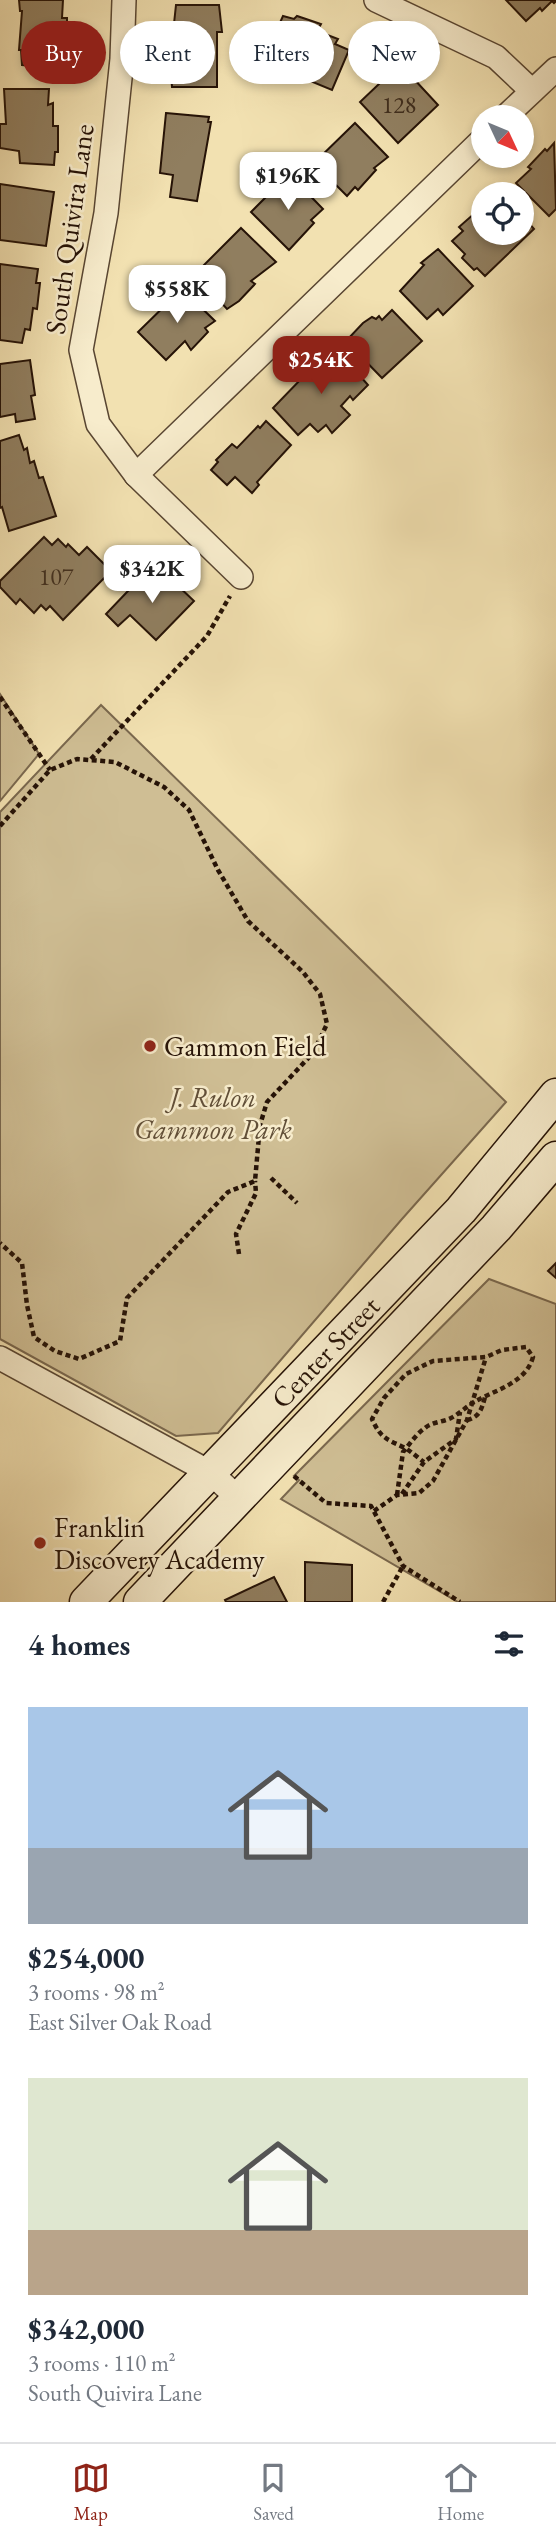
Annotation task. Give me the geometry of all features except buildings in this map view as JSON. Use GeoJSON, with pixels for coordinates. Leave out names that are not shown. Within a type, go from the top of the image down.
{"type":"FeatureCollection","features":[{"type":"Feature","properties":{"kind":"main road","name":"Center Street"},"geometry":{"type":"LineString","coordinates":[[86,1602],[461,1210],[556,1095]]}},
{"type":"Feature","properties":{"kind":"main road","name":"Center Street"},"geometry":{"type":"LineString","coordinates":[[140,1602],[496,1228],[556,1158]]}},
{"type":"Feature","properties":{"kind":"street","name":"South Quivira Lane"},"geometry":{"type":"LineString","coordinates":[[124,0],[122,59],[106,212],[80,350],[98,424],[135,475],[241,576]]}},
{"type":"Feature","properties":{"kind":"street"},"geometry":{"type":"LineString","coordinates":[[376,0],[496,57],[532,91]]}},
{"type":"Feature","properties":{"kind":"street"},"geometry":{"type":"LineString","coordinates":[[517,105],[556,69]]}},
{"type":"Feature","properties":{"kind":"street"},"geometry":{"type":"LineString","coordinates":[[135,475],[471,151]]}},
{"type":"Feature","properties":{"kind":"street"},"geometry":{"type":"LineString","coordinates":[[0,1358],[211,1473],[239,1499]]}},
{"type":"Feature","properties":{"kind":"path"},"geometry":{"type":"LineString","coordinates":[[91,760],[207,636],[241,576]]}},
{"type":"Feature","properties":{"kind":"path"},"geometry":{"type":"LineString","coordinates":[[0,697],[50,770]]}},
{"type":"Feature","properties":{"kind":"path"},"geometry":{"type":"LineString","coordinates":[[0,826],[50,770],[77,759],[115,762],[164,787],[189,810],[218,870],[248,921],[303,972],[320,994],[327,1024],[313,1053],[267,1102],[260,1125],[256,1193],[236,1234],[239,1254]]}},
{"type":"Feature","properties":{"kind":"path"},"geometry":{"type":"LineString","coordinates":[[271,1178],[298,1203]]}},
{"type":"Feature","properties":{"kind":"path"},"geometry":{"type":"LineString","coordinates":[[0,1243],[22,1263],[34,1337],[55,1351],[79,1359],[120,1341],[127,1298],[228,1192],[255,1181]]}},
{"type":"Feature","properties":{"kind":"path"},"geometry":{"type":"LineString","coordinates":[[399,1495],[397,1479],[403,1452],[406,1449],[426,1426],[452,1418],[530,1369],[533,1357],[526,1348],[502,1350],[486,1357],[433,1361],[406,1374],[384,1398],[372,1419],[379,1434],[392,1444],[406,1449],[424,1462]]}},
{"type":"Feature","properties":{"kind":"path"},"geometry":{"type":"LineString","coordinates":[[399,1495],[419,1493],[433,1481],[467,1420],[486,1357]]}},
{"type":"Feature","properties":{"kind":"path"},"geometry":{"type":"LineString","coordinates":[[467,1420],[474,1419],[482,1410],[486,1396]]}},
{"type":"Feature","properties":{"kind":"path"},"geometry":{"type":"LineString","coordinates":[[374,1511],[399,1495],[424,1462],[456,1439],[460,1412]]}},
{"type":"Feature","properties":{"kind":"path"},"geometry":{"type":"LineString","coordinates":[[294,1476],[326,1503],[371,1506],[403,1566],[460,1602]]}},
{"type":"Feature","properties":{"kind":"path"},"geometry":{"type":"LineString","coordinates":[[383,1602],[403,1566]]}},
{"type":"Feature","properties":{"kind":"green space"},"geometry":{"type":"Polygon","coordinates":[[[0,694],[39,754],[0,801],[0,694]]]}},
{"type":"Feature","properties":{"kind":"green space","name":"J. Rulon Gammon Park"},"geometry":{"type":"Polygon","coordinates":[[[101,705],[506,1102],[218,1433],[176,1436],[0,1339],[0,812],[101,705]]]}},
{"type":"Feature","properties":{"kind":"green space"},"geometry":{"type":"Polygon","coordinates":[[[489,1279],[556,1304],[556,1602],[458,1602],[281,1499],[299,1480],[294,1476],[489,1279]]]}},
{"type":"Feature","properties":{"kind":"place","name":"Gammon Field"},"geometry":{"type":"Point","coordinates":[150,1046]}},
{"type":"Feature","properties":{"kind":"place","name":"Franklin Discovery Academy"},"geometry":{"type":"Point","coordinates":[40,1543]}}]}
